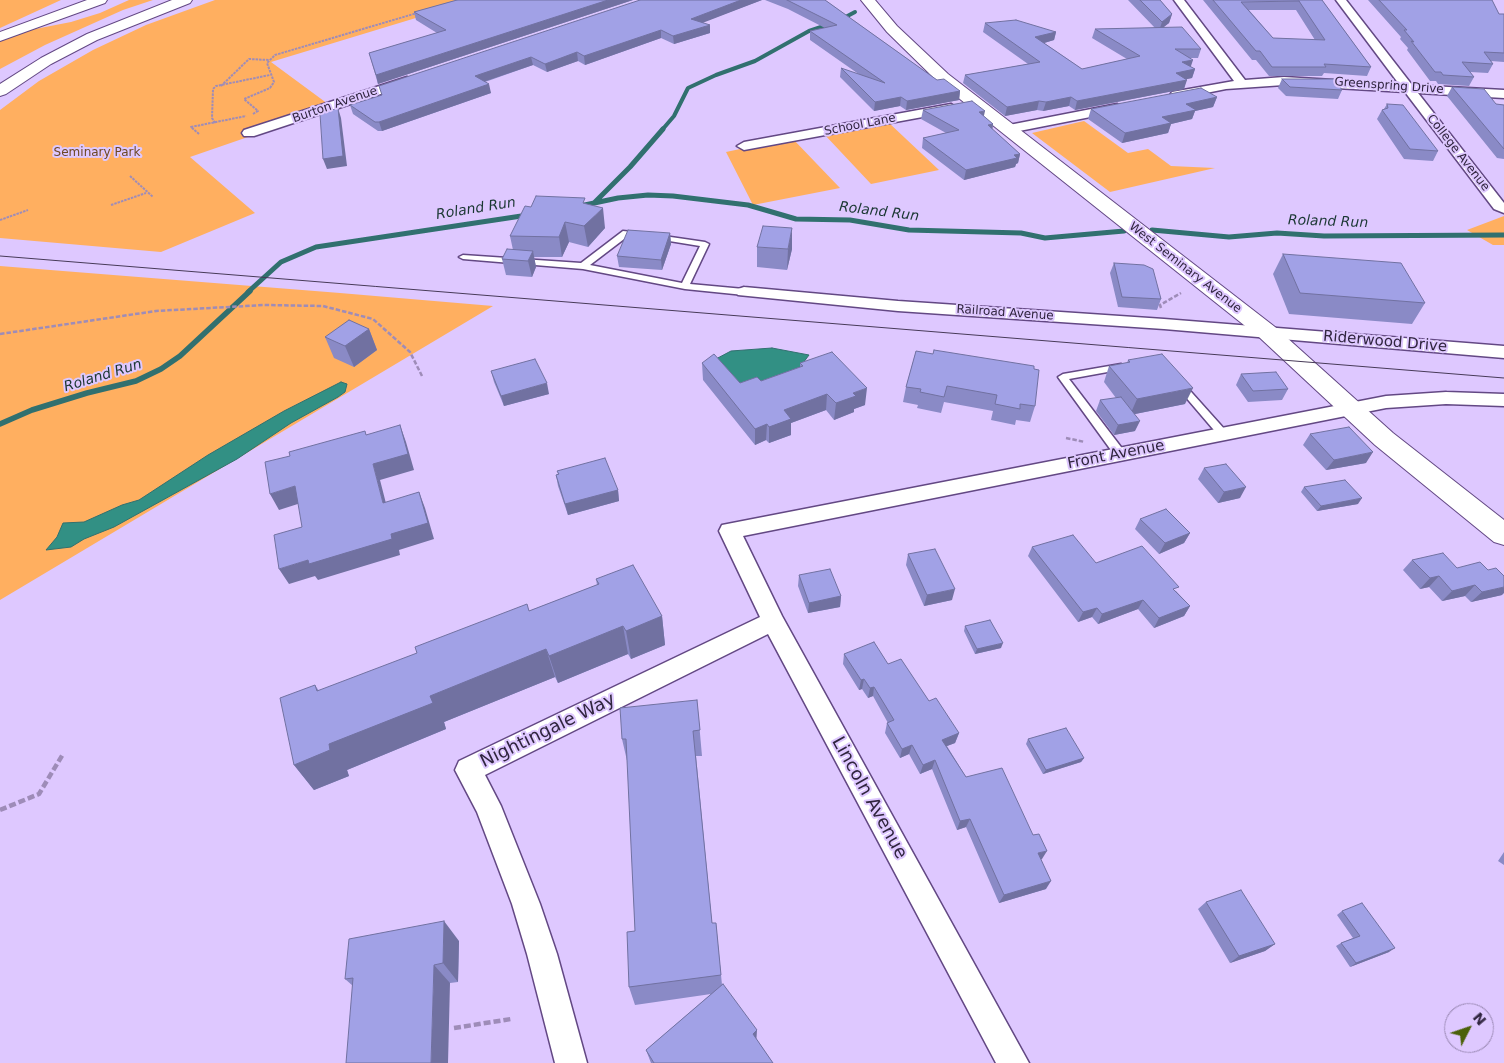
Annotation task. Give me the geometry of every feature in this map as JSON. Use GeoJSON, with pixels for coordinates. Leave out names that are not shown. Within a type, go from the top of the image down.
{"type":"FeatureCollection","features":[{"type":"Feature","properties":{"kind":"main road"},"geometry":{"type":"LineString","coordinates":[[0,37],[100,0]]}},
{"type":"Feature","properties":{"kind":"main road"},"geometry":{"type":"LineString","coordinates":[[0,91],[46,61],[92,38],[144,15],[185,0]]}},
{"type":"Feature","properties":{"kind":"main road","name":"West Seminary Avenue"},"geometry":{"type":"LineString","coordinates":[[866,1],[914,51],[976,103],[1267,332],[1384,439],[1504,535]]}},
{"type":"Feature","properties":{"kind":"street"},"geometry":{"type":"LineString","coordinates":[[1179,0],[1230,66],[1241,84]]}},
{"type":"Feature","properties":{"kind":"street","name":"College Avenue"},"geometry":{"type":"LineString","coordinates":[[1341,0],[1499,206],[1504,209]]}},
{"type":"Feature","properties":{"kind":"street","name":"Burton Avenue"},"geometry":{"type":"LineString","coordinates":[[249,134],[420,76]]}},
{"type":"Feature","properties":{"kind":"street","name":"Greenspring Drive"},"geometry":{"type":"LineString","coordinates":[[1164,98],[1241,84],[1304,81],[1504,94]]}},
{"type":"Feature","properties":{"kind":"street","name":"School Lane"},"geometry":{"type":"LineString","coordinates":[[744,146],[976,103]]}},
{"type":"Feature","properties":{"kind":"street"},"geometry":{"type":"LineString","coordinates":[[1009,129],[1130,105]]}},
{"type":"Feature","properties":{"kind":"street","name":"Railroad Avenue"},"geometry":{"type":"LineString","coordinates":[[744,292],[898,306],[1267,332]]}},
{"type":"Feature","properties":{"kind":"street","name":"Riderwood Drive"},"geometry":{"type":"LineString","coordinates":[[1267,332],[1504,352]]}},
{"type":"Feature","properties":{"kind":"street","name":"Front Avenue"},"geometry":{"type":"LineString","coordinates":[[730,531],[1351,409],[1412,400],[1471,398],[1504,400]]}},
{"type":"Feature","properties":{"kind":"street","name":"Lincoln Avenue"},"geometry":{"type":"LineString","coordinates":[[730,531],[773,621],[1013,1063]]}},
{"type":"Feature","properties":{"kind":"street","name":"Nightingale Way"},"geometry":{"type":"LineString","coordinates":[[571,1063],[542,954],[526,904],[488,806],[468,770],[773,621]]}},
{"type":"Feature","properties":{"kind":"lane"},"geometry":{"type":"LineString","coordinates":[[583,266],[626,233],[705,244],[685,286]]}},
{"type":"Feature","properties":{"kind":"lane"},"geometry":{"type":"LineString","coordinates":[[463,256],[583,266],[685,286],[744,292]]}},
{"type":"Feature","properties":{"kind":"lane"},"geometry":{"type":"LineString","coordinates":[[1120,454],[1062,376],[1130,366]]}},
{"type":"Feature","properties":{"kind":"lane"},"geometry":{"type":"LineString","coordinates":[[1172,376],[1223,434]]}},
{"type":"Feature","properties":{"kind":"path"},"geometry":{"type":"LineString","coordinates":[[199,134],[191,127],[249,116],[258,110],[244,99],[270,88],[274,82],[267,63],[275,55],[417,12]]}},
{"type":"Feature","properties":{"kind":"path"},"geometry":{"type":"LineString","coordinates":[[220,86],[249,59],[269,60]]}},
{"type":"Feature","properties":{"kind":"path"},"geometry":{"type":"LineString","coordinates":[[215,123],[212,118],[213,89],[270,75]]}},
{"type":"Feature","properties":{"kind":"path"},"geometry":{"type":"LineString","coordinates":[[130,176],[146,193],[153,197]]}},
{"type":"Feature","properties":{"kind":"path"},"geometry":{"type":"LineString","coordinates":[[112,205],[146,193]]}},
{"type":"Feature","properties":{"kind":"path"},"geometry":{"type":"LineString","coordinates":[[0,220],[28,210]]}},
{"type":"Feature","properties":{"kind":"path"},"geometry":{"type":"LineString","coordinates":[[1160,305],[1181,293]]}},
{"type":"Feature","properties":{"kind":"path"},"geometry":{"type":"LineString","coordinates":[[0,334],[156,311],[264,305],[323,306],[373,319],[410,352],[422,376]]}},
{"type":"Feature","properties":{"kind":"path"},"geometry":{"type":"LineString","coordinates":[[0,810],[39,794],[63,754]]}},
{"type":"Feature","properties":{"kind":"path"},"geometry":{"type":"LineString","coordinates":[[454,1028],[511,1019]]}},
{"type":"Feature","properties":{"kind":"green space"},"geometry":{"type":"Polygon","coordinates":[[[0,0],[61,0],[0,28],[0,0]]]}},
{"type":"Feature","properties":{"kind":"green space"},"geometry":{"type":"Polygon","coordinates":[[[129,0],[153,0],[123,10],[45,45],[0,69],[0,41],[30,30],[71,22],[100,13],[129,0]]]}},
{"type":"Feature","properties":{"kind":"green space","name":"Seminary Park"},"geometry":{"type":"Polygon","coordinates":[[[215,0],[475,0],[271,62],[328,104],[274,128],[190,157],[255,213],[161,252],[0,238],[0,110],[39,81],[93,50],[146,25],[215,0]]]}},
{"type":"Feature","properties":{"kind":"green space"},"geometry":{"type":"Polygon","coordinates":[[[1084,121],[1128,153],[1148,149],[1171,166],[1215,168],[1110,192],[1032,133],[1084,121]]]}},
{"type":"Feature","properties":{"kind":"green space"},"geometry":{"type":"Polygon","coordinates":[[[888,122],[939,170],[871,184],[824,134],[888,122]]]}},
{"type":"Feature","properties":{"kind":"green space"},"geometry":{"type":"Polygon","coordinates":[[[792,138],[840,188],[753,205],[726,152],[792,138]]]}},
{"type":"Feature","properties":{"kind":"green space"},"geometry":{"type":"Polygon","coordinates":[[[1504,216],[1504,245],[1493,245],[1467,230],[1504,216]]]}},
{"type":"Feature","properties":{"kind":"green space"},"geometry":{"type":"Polygon","coordinates":[[[0,266],[340,293],[493,306],[0,600],[0,266]]]}},
{"type":"Feature","properties":{"kind":"shaded area"},"geometry":{"type":"Polygon","coordinates":[[[772,348],[809,355],[797,371],[749,386],[728,386],[714,360],[731,351],[772,348]]]}},
{"type":"Feature","properties":{"kind":"shaded area"},"geometry":{"type":"Polygon","coordinates":[[[341,382],[347,384],[345,392],[291,423],[237,459],[114,527],[84,539],[71,547],[46,550],[57,537],[63,523],[84,522],[122,505],[139,500],[208,455],[284,411],[341,382]]]}},
{"type":"Feature","properties":{"kind":"building"},"geometry":{"type":"Polygon","coordinates":[[[457,0],[608,0],[376,75],[369,53],[446,30],[414,12],[457,0]]]}},
{"type":"Feature","properties":{"kind":"building"},"geometry":{"type":"Polygon","coordinates":[[[640,0],[741,0],[691,19],[710,25],[673,36],[661,30],[584,56],[577,52],[545,64],[531,57],[475,76],[489,84],[379,122],[375,122],[350,105],[382,95],[379,86],[640,0]]]}},
{"type":"Feature","properties":{"kind":"building"},"geometry":{"type":"Polygon","coordinates":[[[787,0],[825,0],[937,80],[944,79],[960,91],[907,101],[901,97],[875,102],[841,68],[885,83],[810,31],[837,25],[787,0]]]}},
{"type":"Feature","properties":{"kind":"building"},"geometry":{"type":"Polygon","coordinates":[[[1140,0],[1160,0],[1172,14],[1162,22],[1140,0]]]}},
{"type":"Feature","properties":{"kind":"building"},"geometry":{"type":"Polygon","coordinates":[[[1213,0],[1322,0],[1371,67],[1324,64],[1326,67],[1272,67],[1260,51],[1256,51],[1213,0]],[[1299,1],[1241,2],[1273,38],[1325,40],[1299,1]]]}},
{"type":"Feature","properties":{"kind":"building"},"geometry":{"type":"Polygon","coordinates":[[[1379,0],[1492,0],[1499,14],[1504,14],[1504,53],[1484,52],[1493,64],[1462,62],[1474,77],[1443,75],[1441,72],[1435,72],[1404,30],[1407,30],[1379,0]]]}},
{"type":"Feature","properties":{"kind":"building"},"geometry":{"type":"Polygon","coordinates":[[[1016,20],[1056,32],[1035,37],[1082,69],[1140,56],[1095,29],[1182,27],[1201,49],[1175,49],[1193,60],[1182,62],[1195,69],[1176,73],[1187,80],[1077,101],[1071,97],[1007,107],[965,75],[1040,62],[985,23],[1016,20]]]}},
{"type":"Feature","properties":{"kind":"building"},"geometry":{"type":"Polygon","coordinates":[[[1282,79],[1335,79],[1342,90],[1290,87],[1282,79]]]}},
{"type":"Feature","properties":{"kind":"building"},"geometry":{"type":"Polygon","coordinates":[[[1452,87],[1484,89],[1496,104],[1504,105],[1504,149],[1452,87]]]}},
{"type":"Feature","properties":{"kind":"building"},"geometry":{"type":"Polygon","coordinates":[[[1201,88],[1217,97],[1186,104],[1196,110],[1162,117],[1171,123],[1125,133],[1091,109],[1201,88]]]}},
{"type":"Feature","properties":{"kind":"building"},"geometry":{"type":"Polygon","coordinates":[[[972,101],[985,111],[979,112],[993,124],[988,125],[1020,154],[1014,155],[1017,158],[966,170],[923,138],[959,130],[923,110],[972,101]]]}},
{"type":"Feature","properties":{"kind":"building"},"geometry":{"type":"Polygon","coordinates":[[[1387,104],[1403,105],[1438,151],[1410,149],[1382,110],[1388,108],[1387,104]]]}},
{"type":"Feature","properties":{"kind":"building"},"geometry":{"type":"Polygon","coordinates":[[[338,108],[343,156],[323,159],[320,114],[338,108]]]}},
{"type":"Feature","properties":{"kind":"building"},"geometry":{"type":"Polygon","coordinates":[[[536,196],[585,198],[583,203],[603,208],[584,226],[565,222],[559,237],[510,236],[525,206],[531,207],[536,196]]]}},
{"type":"Feature","properties":{"kind":"building"},"geometry":{"type":"Polygon","coordinates":[[[763,226],[792,228],[788,249],[757,247],[763,226]]]}},
{"type":"Feature","properties":{"kind":"building"},"geometry":{"type":"Polygon","coordinates":[[[628,230],[670,233],[661,260],[617,256],[628,230]]]}},
{"type":"Feature","properties":{"kind":"building"},"geometry":{"type":"Polygon","coordinates":[[[507,249],[533,251],[528,261],[502,259],[507,249]]]}},
{"type":"Feature","properties":{"kind":"building"},"geometry":{"type":"Polygon","coordinates":[[[1283,254],[1401,263],[1425,303],[1300,293],[1283,254]]]}},
{"type":"Feature","properties":{"kind":"building"},"geometry":{"type":"Polygon","coordinates":[[[1114,263],[1144,265],[1153,269],[1161,299],[1122,297],[1114,263]]]}},
{"type":"Feature","properties":{"kind":"building"},"geometry":{"type":"Polygon","coordinates":[[[349,320],[369,329],[345,346],[325,337],[349,320]]]}},
{"type":"Feature","properties":{"kind":"building"},"geometry":{"type":"Polygon","coordinates":[[[934,350],[1034,366],[1034,369],[1039,370],[1035,406],[1020,404],[1020,409],[995,404],[997,395],[947,386],[944,397],[920,392],[921,389],[906,387],[916,351],[933,354],[934,350]]]}},
{"type":"Feature","properties":{"kind":"building"},"geometry":{"type":"Polygon","coordinates":[[[832,352],[867,388],[853,393],[856,396],[836,403],[827,394],[784,410],[791,419],[769,427],[767,424],[755,429],[702,363],[714,354],[740,383],[757,377],[761,381],[803,366],[800,363],[832,352]]]}},
{"type":"Feature","properties":{"kind":"building"},"geometry":{"type":"Polygon","coordinates":[[[1162,354],[1193,388],[1137,399],[1109,366],[1130,362],[1128,360],[1162,354]]]}},
{"type":"Feature","properties":{"kind":"building"},"geometry":{"type":"Polygon","coordinates":[[[535,359],[547,383],[501,396],[491,371],[535,359]]]}},
{"type":"Feature","properties":{"kind":"building"},"geometry":{"type":"Polygon","coordinates":[[[1276,372],[1288,389],[1253,391],[1241,374],[1276,372]]]}},
{"type":"Feature","properties":{"kind":"building"},"geometry":{"type":"Polygon","coordinates":[[[1121,397],[1140,421],[1118,425],[1100,400],[1121,397]]]}},
{"type":"Feature","properties":{"kind":"building"},"geometry":{"type":"Polygon","coordinates":[[[400,425],[408,454],[373,464],[383,503],[419,492],[428,523],[391,534],[392,539],[309,564],[308,560],[279,569],[274,535],[302,527],[295,486],[270,494],[265,462],[290,456],[289,452],[365,431],[366,435],[400,425]]]}},
{"type":"Feature","properties":{"kind":"building"},"geometry":{"type":"Polygon","coordinates":[[[1349,427],[1373,452],[1334,460],[1310,434],[1349,427]]]}},
{"type":"Feature","properties":{"kind":"building"},"geometry":{"type":"Polygon","coordinates":[[[605,458],[618,490],[565,504],[556,475],[559,474],[557,471],[605,458]]]}},
{"type":"Feature","properties":{"kind":"building"},"geometry":{"type":"Polygon","coordinates":[[[1226,464],[1246,487],[1224,492],[1204,468],[1226,464]]]}},
{"type":"Feature","properties":{"kind":"building"},"geometry":{"type":"Polygon","coordinates":[[[1345,480],[1362,498],[1321,506],[1304,487],[1345,480]]]}},
{"type":"Feature","properties":{"kind":"building"},"geometry":{"type":"Polygon","coordinates":[[[1166,509],[1190,533],[1165,543],[1140,519],[1166,509]]]}},
{"type":"Feature","properties":{"kind":"building"},"geometry":{"type":"Polygon","coordinates":[[[1073,535],[1096,563],[1142,546],[1179,587],[1173,589],[1190,606],[1159,618],[1143,600],[1102,614],[1097,608],[1083,612],[1032,547],[1073,535]]]}},
{"type":"Feature","properties":{"kind":"building"},"geometry":{"type":"Polygon","coordinates":[[[935,549],[955,589],[927,595],[908,554],[935,549]]]}},
{"type":"Feature","properties":{"kind":"building"},"geometry":{"type":"Polygon","coordinates":[[[1443,553],[1457,568],[1480,562],[1488,570],[1496,568],[1504,576],[1504,587],[1482,592],[1475,585],[1452,591],[1439,576],[1430,578],[1412,560],[1443,553]]]}},
{"type":"Feature","properties":{"kind":"building"},"geometry":{"type":"Polygon","coordinates":[[[633,565],[662,616],[626,631],[623,626],[549,656],[546,649],[430,696],[433,703],[329,744],[330,750],[294,765],[280,698],[315,685],[317,691],[417,653],[415,647],[527,604],[529,611],[599,584],[596,579],[633,565]]]}},
{"type":"Feature","properties":{"kind":"building"},"geometry":{"type":"Polygon","coordinates":[[[830,569],[841,596],[809,603],[799,575],[830,569]]]}},
{"type":"Feature","properties":{"kind":"building"},"geometry":{"type":"Polygon","coordinates":[[[990,620],[1003,643],[977,649],[965,626],[990,620]]]}},
{"type":"Feature","properties":{"kind":"building"},"geometry":{"type":"Polygon","coordinates":[[[874,642],[888,664],[901,659],[929,701],[936,698],[959,733],[942,740],[966,777],[1002,768],[1033,835],[1039,834],[1047,851],[1038,853],[1051,881],[1004,895],[970,819],[960,821],[935,760],[923,765],[912,745],[902,749],[887,723],[894,720],[874,687],[870,688],[864,679],[861,680],[844,654],[874,642]]]}},
{"type":"Feature","properties":{"kind":"building"},"geometry":{"type":"Polygon","coordinates":[[[697,700],[700,730],[693,731],[712,923],[716,923],[721,975],[629,987],[627,932],[635,931],[626,739],[622,739],[620,708],[697,700]]]}},
{"type":"Feature","properties":{"kind":"building"},"geometry":{"type":"Polygon","coordinates":[[[1066,728],[1084,758],[1046,770],[1028,739],[1066,728]]]}},
{"type":"Feature","properties":{"kind":"building"},"geometry":{"type":"Polygon","coordinates":[[[1241,890],[1275,944],[1239,956],[1206,902],[1241,890]]]}},
{"type":"Feature","properties":{"kind":"building"},"geometry":{"type":"Polygon","coordinates":[[[1362,903],[1395,948],[1356,963],[1341,943],[1360,936],[1342,911],[1362,903]]]}},
{"type":"Feature","properties":{"kind":"building"},"geometry":{"type":"Polygon","coordinates":[[[444,921],[443,963],[434,965],[431,1063],[346,1063],[353,978],[345,979],[349,939],[444,921]]]}},
{"type":"Feature","properties":{"kind":"building"},"geometry":{"type":"Polygon","coordinates":[[[723,984],[757,1030],[753,1034],[773,1063],[654,1063],[646,1050],[723,984]]]}},
{"type":"Feature","properties":{"kind":"waterway"},"geometry":{"type":"LineString","coordinates":[[840,20],[855,12]]}},
{"type":"Feature","properties":{"kind":"waterway"},"geometry":{"type":"LineString","coordinates":[[662,130],[674,116],[688,88],[716,75],[755,61],[809,31],[830,24]]}},
{"type":"Feature","properties":{"kind":"waterway"},"geometry":{"type":"LineString","coordinates":[[594,203],[630,167],[663,129]]}},
{"type":"Feature","properties":{"kind":"waterway","name":"Roland Run"},"geometry":{"type":"LineString","coordinates":[[580,206],[618,198],[648,195],[673,196],[748,205],[796,219],[850,220],[909,230],[1021,233],[1045,238],[1124,231]]}},
{"type":"Feature","properties":{"kind":"waterway","name":"Roland Run"},"geometry":{"type":"LineString","coordinates":[[248,292],[281,262],[316,247],[528,215]]}},
{"type":"Feature","properties":{"kind":"waterway","name":"Roland Run"},"geometry":{"type":"LineString","coordinates":[[1152,230],[1229,237],[1277,233],[1324,236],[1504,235]]}},
{"type":"Feature","properties":{"kind":"waterway","name":"Roland Run"},"geometry":{"type":"LineString","coordinates":[[0,424],[32,410],[87,393],[136,381],[161,369],[180,356],[250,291]]}},
{"type":"Feature","properties":{"kind":"tram line"},"geometry":{"type":"LineString","coordinates":[[0,256],[1504,378]]}}]}
